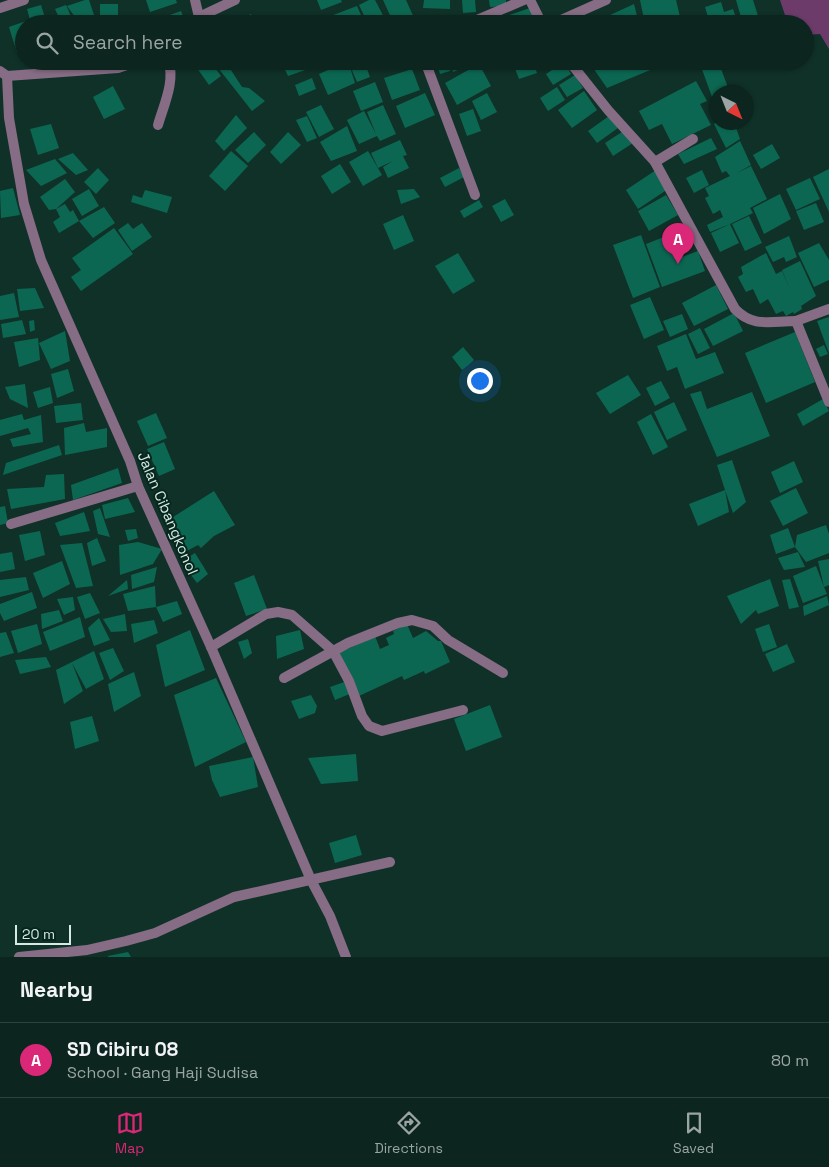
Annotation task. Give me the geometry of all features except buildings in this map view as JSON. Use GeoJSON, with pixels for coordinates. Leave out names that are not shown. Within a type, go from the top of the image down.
{"type":"FeatureCollection","features":[{"type":"Feature","properties":{"kind":"street"},"geometry":{"type":"LineString","coordinates":[[0,8],[24,0]]}},
{"type":"Feature","properties":{"kind":"street"},"geometry":{"type":"LineString","coordinates":[[195,0],[196,15]]}},
{"type":"Feature","properties":{"kind":"street"},"geometry":{"type":"LineString","coordinates":[[206,15],[235,0]]}},
{"type":"Feature","properties":{"kind":"street"},"geometry":{"type":"LineString","coordinates":[[491,15],[524,0]]}},
{"type":"Feature","properties":{"kind":"street"},"geometry":{"type":"LineString","coordinates":[[530,0],[538,15]]}},
{"type":"Feature","properties":{"kind":"street"},"geometry":{"type":"LineString","coordinates":[[572,15],[606,0]]}},
{"type":"Feature","properties":{"kind":"street"},"geometry":{"type":"LineString","coordinates":[[3,74],[80,70]]}},
{"type":"Feature","properties":{"kind":"street"},"geometry":{"type":"LineString","coordinates":[[158,125],[170,82],[171,70]]}},
{"type":"Feature","properties":{"kind":"street"},"geometry":{"type":"LineString","coordinates":[[428,70],[475,195]]}},
{"type":"Feature","properties":{"kind":"street"},"geometry":{"type":"LineString","coordinates":[[576,70],[608,110],[655,162],[735,309],[744,319],[753,322],[796,320],[829,309]]}},
{"type":"Feature","properties":{"kind":"street","name":"Jalan Cibangkonol"},"geometry":{"type":"LineString","coordinates":[[3,74],[24,204],[38,251],[130,461],[138,486],[211,647],[311,880],[330,916],[346,957]]}},
{"type":"Feature","properties":{"kind":"street"},"geometry":{"type":"LineString","coordinates":[[655,162],[693,139]]}},
{"type":"Feature","properties":{"kind":"street"},"geometry":{"type":"LineString","coordinates":[[796,320],[829,402]]}},
{"type":"Feature","properties":{"kind":"street"},"geometry":{"type":"LineString","coordinates":[[11,524],[138,486]]}},
{"type":"Feature","properties":{"kind":"street"},"geometry":{"type":"LineString","coordinates":[[211,647],[249,622],[266,614],[278,612],[292,615],[333,652],[349,681],[362,716],[374,730],[382,731],[463,710]]}},
{"type":"Feature","properties":{"kind":"street"},"geometry":{"type":"LineString","coordinates":[[284,678],[365,635],[412,620],[433,626],[448,640],[503,673]]}},
{"type":"Feature","properties":{"kind":"street"},"geometry":{"type":"LineString","coordinates":[[19,957],[87,950],[126,941],[155,933],[234,897],[390,862]]}},
{"type":"Feature","properties":{"kind":"shaded area"},"geometry":{"type":"Polygon","coordinates":[[[780,0],[829,0],[829,49],[820,34],[814,34],[814,15],[785,15],[780,0]]]}},
{"type":"Feature","properties":{"kind":"place","name":"SD Cibiru 08"},"geometry":{"type":"Point","coordinates":[678,264]}}]}
